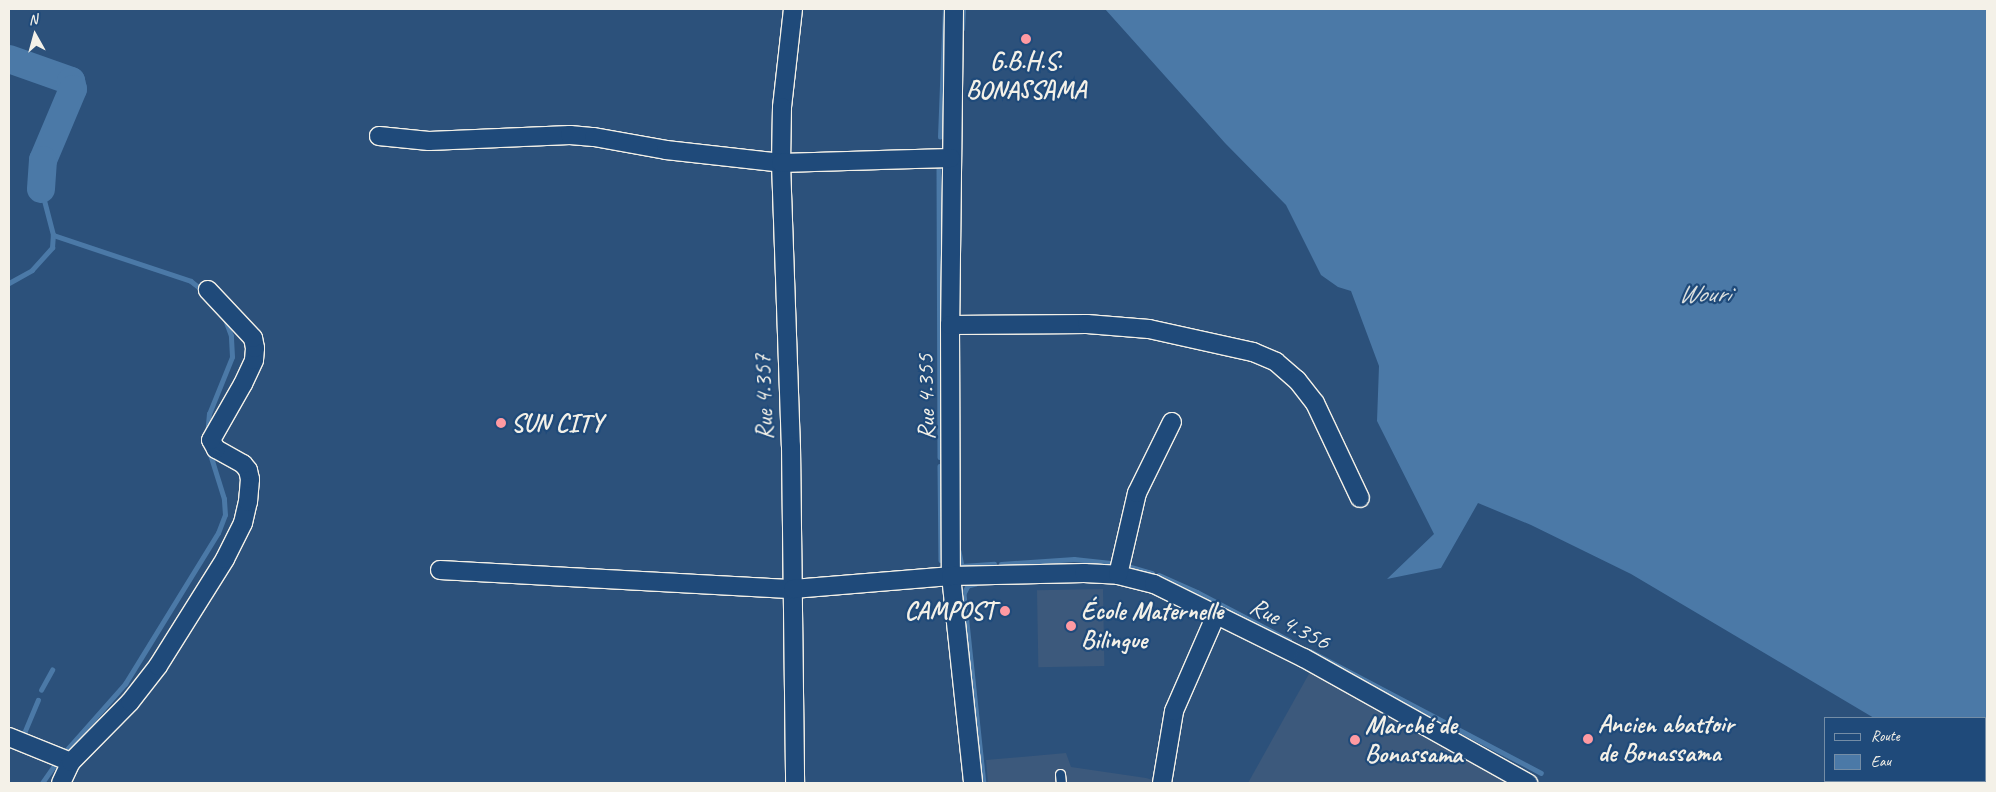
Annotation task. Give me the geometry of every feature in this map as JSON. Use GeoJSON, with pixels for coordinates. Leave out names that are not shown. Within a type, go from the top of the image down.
{"type":"FeatureCollection","features":[{"type":"Feature","properties":{"kind":"street","name":"Rue 4.357"},"geometry":{"type":"LineString","coordinates":[[793,9],[782,106],[781,163],[791,446],[796,783]]}},
{"type":"Feature","properties":{"kind":"street","name":"Rue 4.355"},"geometry":{"type":"LineString","coordinates":[[954,9],[950,325],[951,576],[973,783]]}},
{"type":"Feature","properties":{"kind":"street"},"geometry":{"type":"LineString","coordinates":[[379,136],[429,141],[586,136],[666,150],[781,163],[951,158]]}},
{"type":"Feature","properties":{"kind":"street"},"geometry":{"type":"LineString","coordinates":[[61,783],[71,762],[145,685],[225,559],[243,523],[248,502],[250,479],[248,470],[243,464],[216,449],[212,440],[243,384],[254,360],[255,348],[253,338],[208,290]]}},
{"type":"Feature","properties":{"kind":"street"},"geometry":{"type":"LineString","coordinates":[[950,325],[1087,324],[1149,329],[1253,352],[1276,362],[1297,380],[1314,403],[1360,498]]}},
{"type":"Feature","properties":{"kind":"street"},"geometry":{"type":"LineString","coordinates":[[1118,575],[1137,493],[1172,422]]}},
{"type":"Feature","properties":{"kind":"street","name":"Rue 4.356"},"geometry":{"type":"LineString","coordinates":[[440,570],[793,589],[951,576],[1084,572],[1118,575],[1154,584],[1304,658],[1528,783]]}},
{"type":"Feature","properties":{"kind":"street"},"geometry":{"type":"LineString","coordinates":[[1162,783],[1174,711],[1216,615]]}},
{"type":"Feature","properties":{"kind":"street"},"geometry":{"type":"LineString","coordinates":[[9,737],[71,762]]}},
{"type":"Feature","properties":{"kind":"shaded area","name":"École Maternelle Bilingue"},"geometry":{"type":"Polygon","coordinates":[[[1103,589],[1104,666],[1038,667],[1037,590],[1103,589]]]}},
{"type":"Feature","properties":{"kind":"shaded area","name":"Marché de Bonassama"},"geometry":{"type":"Polygon","coordinates":[[[1310,672],[1499,772],[1505,783],[1248,783],[1310,672]]]}},
{"type":"Feature","properties":{"kind":"shaded area"},"geometry":{"type":"Polygon","coordinates":[[[1066,753],[1071,767],[1146,778],[1153,780],[1153,783],[988,783],[986,760],[1066,753]]]}},
{"type":"Feature","properties":{"kind":"water","name":"Wouri"},"geometry":{"type":"Polygon","coordinates":[[[1105,9],[1987,9],[1987,783],[1969,782],[1986,782],[1986,717],[1872,717],[1631,574],[1531,525],[1478,503],[1441,568],[1387,579],[1434,534],[1377,421],[1379,366],[1351,291],[1338,287],[1321,275],[1286,205],[1225,143],[1105,9]]]}},
{"type":"Feature","properties":{"kind":"waterway"},"geometry":{"type":"LineString","coordinates":[[940,137],[945,9]]}},
{"type":"Feature","properties":{"kind":"waterway"},"geometry":{"type":"LineString","coordinates":[[962,29],[963,10]]}},
{"type":"Feature","properties":{"kind":"waterway"},"geometry":{"type":"LineString","coordinates":[[9,59],[71,81],[73,89],[43,160],[41,189]]}},
{"type":"Feature","properties":{"kind":"waterway"},"geometry":{"type":"LineString","coordinates":[[939,165],[940,457]]}},
{"type":"Feature","properties":{"kind":"waterway"},"geometry":{"type":"LineString","coordinates":[[9,283],[32,270],[52,248],[53,235],[41,189]]}},
{"type":"Feature","properties":{"kind":"waterway"},"geometry":{"type":"LineString","coordinates":[[53,235],[191,281],[204,291]]}},
{"type":"Feature","properties":{"kind":"waterway"},"geometry":{"type":"LineString","coordinates":[[207,436],[209,414],[232,357],[231,336],[224,317]]}},
{"type":"Feature","properties":{"kind":"waterway"},"geometry":{"type":"LineString","coordinates":[[63,754],[125,684],[218,533],[225,515],[224,499],[209,451]]}},
{"type":"Feature","properties":{"kind":"waterway"},"geometry":{"type":"LineString","coordinates":[[940,466],[941,560]]}},
{"type":"Feature","properties":{"kind":"waterway"},"geometry":{"type":"LineString","coordinates":[[959,551],[962,566],[994,564]]}},
{"type":"Feature","properties":{"kind":"waterway"},"geometry":{"type":"LineString","coordinates":[[1001,564],[1074,559],[1113,563]]}},
{"type":"Feature","properties":{"kind":"waterway"},"geometry":{"type":"LineString","coordinates":[[1124,565],[1152,573]]}},
{"type":"Feature","properties":{"kind":"waterway"},"geometry":{"type":"LineString","coordinates":[[1159,575],[1197,592],[1289,640]]}},
{"type":"Feature","properties":{"kind":"waterway"},"geometry":{"type":"LineString","coordinates":[[976,584],[968,586],[964,594],[984,783]]}},
{"type":"Feature","properties":{"kind":"waterway"},"geometry":{"type":"LineString","coordinates":[[1310,651],[1541,773]]}},
{"type":"Feature","properties":{"kind":"waterway"},"geometry":{"type":"LineString","coordinates":[[41,690],[52,670]]}},
{"type":"Feature","properties":{"kind":"waterway"},"geometry":{"type":"LineString","coordinates":[[22,738],[38,700]]}},
{"type":"Feature","properties":{"kind":"waterway"},"geometry":{"type":"LineString","coordinates":[[42,783],[58,760]]}},
{"type":"Feature","properties":{"kind":"place","name":"G.B.H.S. BONASSAMA"},"geometry":{"type":"Point","coordinates":[1026,39]}},
{"type":"Feature","properties":{"kind":"place","name":"SUN CITY"},"geometry":{"type":"Point","coordinates":[501,423]}},
{"type":"Feature","properties":{"kind":"place","name":"CAMPOST"},"geometry":{"type":"Point","coordinates":[1005,611]}},
{"type":"Feature","properties":{"kind":"place","name":"École Maternelle Bilingue"},"geometry":{"type":"Point","coordinates":[1071,626]}},
{"type":"Feature","properties":{"kind":"place","name":"Ancien abattoir de Bonassama"},"geometry":{"type":"Point","coordinates":[1588,739]}},
{"type":"Feature","properties":{"kind":"place","name":"Marché de Bonassama"},"geometry":{"type":"Point","coordinates":[1355,740]}}]}
